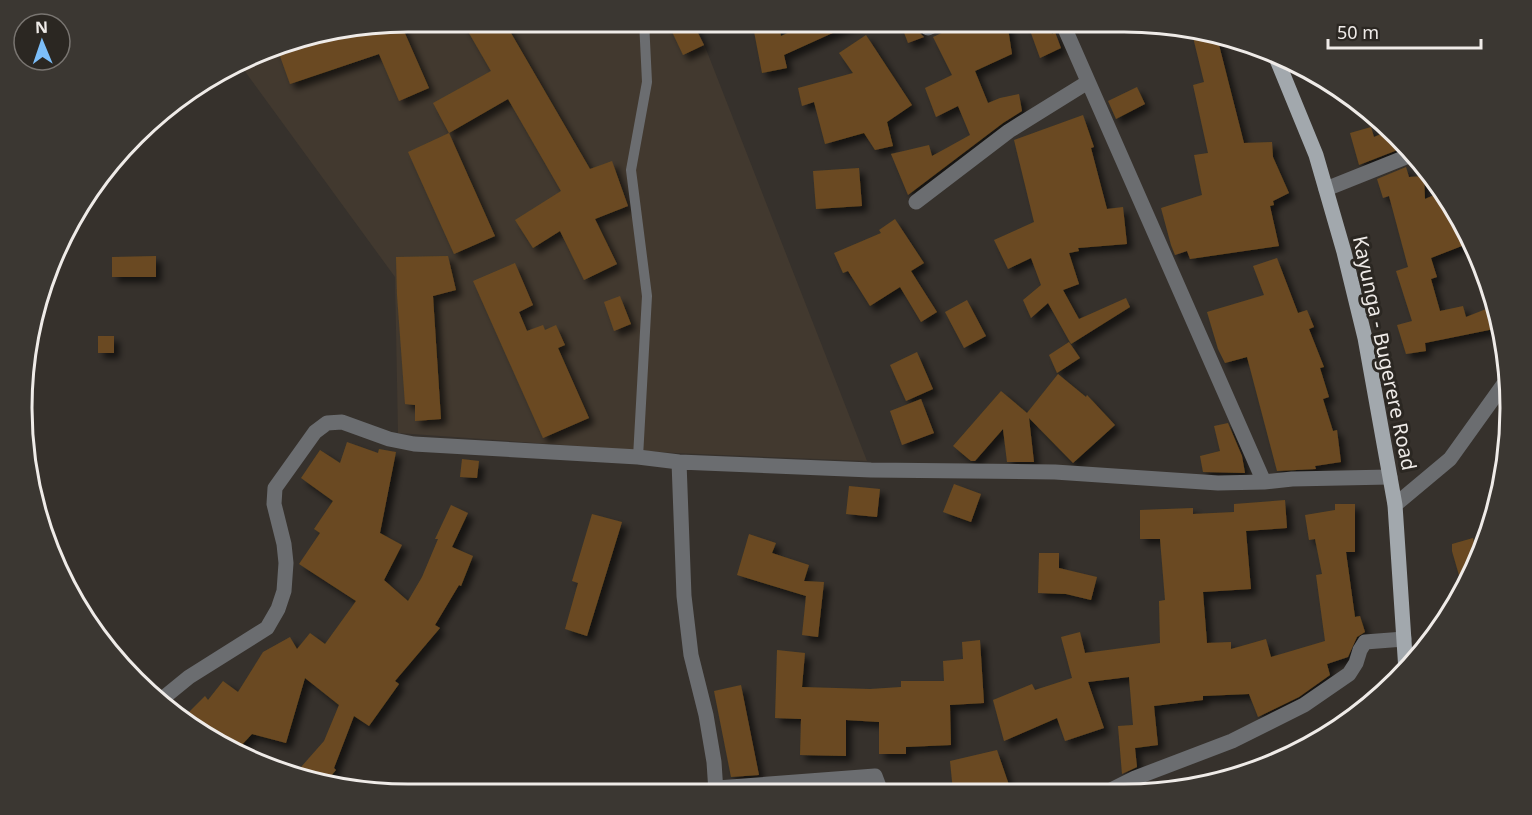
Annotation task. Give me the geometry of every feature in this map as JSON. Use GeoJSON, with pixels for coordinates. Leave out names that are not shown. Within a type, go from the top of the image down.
{"type":"FeatureCollection","features":[{"type":"Feature","properties":{"kind":"main road","name":"Kayunga - Bugerere Road"},"geometry":{"type":"LineString","coordinates":[[1279,65],[1316,155],[1344,252],[1365,338],[1395,505],[1405,657]]}},
{"type":"Feature","properties":{"kind":"street"},"geometry":{"type":"LineString","coordinates":[[1066,32],[1264,482]]}},
{"type":"Feature","properties":{"kind":"street"},"geometry":{"type":"LineString","coordinates":[[916,202],[1009,130],[1088,82]]}},
{"type":"Feature","properties":{"kind":"street"},"geometry":{"type":"LineString","coordinates":[[1326,189],[1404,157]]}},
{"type":"Feature","properties":{"kind":"street"},"geometry":{"type":"LineString","coordinates":[[1395,505],[1449,459],[1500,389]]}},
{"type":"Feature","properties":{"kind":"street"},"geometry":{"type":"LineString","coordinates":[[166,695],[189,677],[267,628],[278,609],[284,591],[286,563],[284,544],[274,504],[275,488],[315,432],[327,423],[342,422],[414,444],[638,457],[679,462],[871,470],[1055,472],[1179,482],[1264,482],[1292,479],[1390,477]]}},
{"type":"Feature","properties":{"kind":"street"},"geometry":{"type":"LineString","coordinates":[[679,462],[684,597],[691,655],[706,714],[716,784]]}},
{"type":"Feature","properties":{"kind":"street"},"geometry":{"type":"LineString","coordinates":[[1123,784],[1232,741],[1304,705],[1349,675],[1365,642],[1404,639]]}},
{"type":"Feature","properties":{"kind":"street"},"geometry":{"type":"LineString","coordinates":[[785,784],[875,776],[879,784]]}},
{"type":"Feature","properties":{"kind":"lane"},"geometry":{"type":"LineString","coordinates":[[638,457],[647,296],[631,170],[647,82],[645,32]]}},
{"type":"Feature","properties":{"kind":"shaded area"},"geometry":{"type":"Polygon","coordinates":[[[383,32],[699,32],[867,461],[675,453],[398,433],[395,277],[244,70],[264,60],[310,44],[383,32]]]}},
{"type":"Feature","properties":{"kind":"building"},"geometry":{"type":"Polygon","coordinates":[[[404,32],[429,88],[399,101],[379,54],[290,84],[279,54],[313,44],[358,35],[404,32]]]}},
{"type":"Feature","properties":{"kind":"building"},"geometry":{"type":"Polygon","coordinates":[[[468,32],[510,32],[590,169],[612,161],[628,206],[595,219],[617,264],[584,280],[560,231],[533,248],[515,220],[561,191],[508,99],[449,133],[433,103],[491,71],[468,32]]]}},
{"type":"Feature","properties":{"kind":"building"},"geometry":{"type":"Polygon","coordinates":[[[672,32],[698,32],[704,45],[683,55],[672,32]]]}},
{"type":"Feature","properties":{"kind":"building"},"geometry":{"type":"Polygon","coordinates":[[[754,32],[780,32],[781,36],[790,32],[835,32],[784,55],[787,68],[762,73],[754,32]]]}},
{"type":"Feature","properties":{"kind":"building"},"geometry":{"type":"Polygon","coordinates":[[[904,32],[919,32],[924,37],[908,43],[904,32]]]}},
{"type":"Feature","properties":{"kind":"building"},"geometry":{"type":"Polygon","coordinates":[[[944,32],[1009,32],[1012,54],[975,71],[988,103],[1019,94],[1022,111],[908,195],[891,154],[929,145],[932,156],[970,135],[958,106],[936,117],[925,88],[952,75],[933,37],[944,32]]]}},
{"type":"Feature","properties":{"kind":"building"},"geometry":{"type":"Polygon","coordinates":[[[1031,32],[1051,32],[1052,34],[1055,32],[1061,48],[1040,58],[1031,32]]]}},
{"type":"Feature","properties":{"kind":"building"},"geometry":{"type":"Polygon","coordinates":[[[866,35],[912,105],[887,122],[893,146],[875,150],[864,133],[825,144],[814,102],[802,106],[798,88],[853,73],[839,53],[866,35]]]}},
{"type":"Feature","properties":{"kind":"building"},"geometry":{"type":"Polygon","coordinates":[[[1193,38],[1219,43],[1244,143],[1272,142],[1273,157],[1289,193],[1273,201],[1274,205],[1270,206],[1279,246],[1190,259],[1187,251],[1175,255],[1161,208],[1202,195],[1194,155],[1208,153],[1193,85],[1204,82],[1193,38]]]}},
{"type":"Feature","properties":{"kind":"building"},"geometry":{"type":"Polygon","coordinates":[[[1137,87],[1145,104],[1116,119],[1108,101],[1137,87]]]}},
{"type":"Feature","properties":{"kind":"building"},"geometry":{"type":"Polygon","coordinates":[[[1083,115],[1094,147],[1091,148],[1107,209],[1123,207],[1127,244],[1078,248],[1079,251],[1069,253],[1079,284],[1063,290],[1079,319],[1126,298],[1130,307],[1071,344],[1048,303],[1031,318],[1023,300],[1041,285],[1031,258],[1008,269],[994,240],[1034,222],[1014,140],[1083,115]]]}},
{"type":"Feature","properties":{"kind":"building"},"geometry":{"type":"Polygon","coordinates":[[[1371,127],[1374,137],[1381,134],[1398,150],[1359,165],[1350,133],[1371,127]]]}},
{"type":"Feature","properties":{"kind":"building"},"geometry":{"type":"Polygon","coordinates":[[[449,133],[495,236],[454,254],[408,152],[449,133]]]}},
{"type":"Feature","properties":{"kind":"building"},"geometry":{"type":"Polygon","coordinates":[[[1406,167],[1409,177],[1421,176],[1423,179],[1425,199],[1434,195],[1464,245],[1431,258],[1437,277],[1431,279],[1440,311],[1463,306],[1466,317],[1488,308],[1492,329],[1425,343],[1426,351],[1406,354],[1397,325],[1412,321],[1396,271],[1408,267],[1389,196],[1383,198],[1377,179],[1406,167]]]}},
{"type":"Feature","properties":{"kind":"building"},"geometry":{"type":"Polygon","coordinates":[[[859,168],[862,206],[816,209],[813,171],[859,168]]]}},
{"type":"Feature","properties":{"kind":"building"},"geometry":{"type":"Polygon","coordinates":[[[895,219],[924,263],[911,271],[937,312],[921,322],[900,287],[870,306],[848,271],[843,273],[834,253],[881,233],[879,230],[895,219]]]}},
{"type":"Feature","properties":{"kind":"building"},"geometry":{"type":"Polygon","coordinates":[[[156,256],[156,277],[112,277],[112,257],[156,256]]]}},
{"type":"Feature","properties":{"kind":"building"},"geometry":{"type":"Polygon","coordinates":[[[448,256],[456,290],[433,296],[441,419],[415,421],[415,405],[405,404],[396,257],[448,256]]]}},
{"type":"Feature","properties":{"kind":"building"},"geometry":{"type":"Polygon","coordinates":[[[1277,258],[1298,313],[1307,310],[1314,327],[1309,329],[1324,367],[1320,368],[1329,397],[1323,399],[1333,431],[1337,430],[1341,462],[1315,466],[1316,469],[1277,471],[1247,357],[1225,363],[1218,349],[1207,312],[1264,295],[1253,266],[1277,258]]]}},
{"type":"Feature","properties":{"kind":"building"},"geometry":{"type":"Polygon","coordinates":[[[515,263],[533,305],[519,312],[527,331],[543,325],[545,330],[556,325],[565,345],[558,348],[589,418],[543,438],[473,281],[515,263]]]}},
{"type":"Feature","properties":{"kind":"building"},"geometry":{"type":"Polygon","coordinates":[[[620,296],[631,324],[614,331],[604,302],[620,296]]]}},
{"type":"Feature","properties":{"kind":"building"},"geometry":{"type":"Polygon","coordinates":[[[967,300],[986,336],[964,348],[945,312],[967,300]]]}},
{"type":"Feature","properties":{"kind":"building"},"geometry":{"type":"Polygon","coordinates":[[[98,336],[114,336],[114,353],[98,353],[98,336]]]}},
{"type":"Feature","properties":{"kind":"building"},"geometry":{"type":"Polygon","coordinates":[[[1069,342],[1080,358],[1057,373],[1049,355],[1069,342]]]}},
{"type":"Feature","properties":{"kind":"building"},"geometry":{"type":"Polygon","coordinates":[[[917,352],[933,389],[906,401],[890,365],[917,352]]]}},
{"type":"Feature","properties":{"kind":"building"},"geometry":{"type":"Polygon","coordinates":[[[1058,374],[1086,397],[1087,395],[1115,425],[1073,463],[1029,418],[1034,462],[1007,462],[1003,429],[975,461],[971,461],[953,446],[1001,391],[1027,413],[1058,374]]]}},
{"type":"Feature","properties":{"kind":"building"},"geometry":{"type":"Polygon","coordinates":[[[921,399],[934,433],[902,445],[890,411],[921,399]]]}},
{"type":"Feature","properties":{"kind":"building"},"geometry":{"type":"Polygon","coordinates":[[[1228,423],[1242,456],[1245,473],[1203,472],[1200,456],[1220,451],[1214,426],[1228,423]]]}},
{"type":"Feature","properties":{"kind":"building"},"geometry":{"type":"Polygon","coordinates":[[[347,442],[378,453],[379,449],[396,452],[380,533],[402,545],[384,580],[408,601],[422,577],[438,539],[435,539],[451,505],[468,513],[452,547],[473,556],[461,586],[459,585],[435,625],[440,628],[395,681],[399,684],[369,726],[354,716],[334,768],[336,770],[331,775],[300,768],[324,741],[339,705],[305,678],[286,743],[252,734],[241,745],[189,712],[205,696],[208,700],[223,681],[238,692],[263,652],[290,637],[297,649],[310,633],[325,644],[356,601],[299,564],[320,533],[314,529],[333,501],[301,478],[320,450],[340,463],[347,442]]]}},
{"type":"Feature","properties":{"kind":"building"},"geometry":{"type":"Polygon","coordinates":[[[462,459],[479,461],[477,478],[460,477],[462,459]]]}},
{"type":"Feature","properties":{"kind":"building"},"geometry":{"type":"Polygon","coordinates":[[[954,484],[981,494],[971,522],[943,512],[954,484]]]}},
{"type":"Feature","properties":{"kind":"building"},"geometry":{"type":"Polygon","coordinates":[[[849,486],[880,489],[877,517],[846,514],[849,486]]]}},
{"type":"Feature","properties":{"kind":"building"},"geometry":{"type":"Polygon","coordinates":[[[1285,500],[1287,528],[1246,531],[1251,589],[1203,592],[1207,643],[1231,642],[1231,649],[1266,639],[1271,657],[1325,641],[1316,575],[1322,574],[1315,539],[1309,540],[1305,515],[1335,510],[1335,504],[1355,504],[1355,552],[1346,552],[1355,617],[1360,616],[1365,632],[1357,637],[1348,657],[1327,664],[1330,675],[1299,697],[1258,717],[1249,694],[1203,696],[1203,700],[1154,706],[1158,745],[1135,748],[1137,767],[1122,774],[1118,726],[1133,725],[1129,677],[1088,682],[1104,728],[1065,741],[1057,718],[1004,741],[993,700],[1032,684],[1035,690],[1072,678],[1061,637],[1080,632],[1085,653],[1160,643],[1159,601],[1165,600],[1160,539],[1140,539],[1140,510],[1193,508],[1193,514],[1234,512],[1234,504],[1285,500]]]}},
{"type":"Feature","properties":{"kind":"building"},"geometry":{"type":"Polygon","coordinates":[[[592,514],[622,522],[587,636],[565,629],[578,583],[572,581],[592,514]]]}},
{"type":"Feature","properties":{"kind":"building"},"geometry":{"type":"Polygon","coordinates":[[[749,534],[776,543],[772,553],[809,565],[804,581],[824,582],[818,637],[802,635],[806,596],[737,575],[749,534]]]}},
{"type":"Feature","properties":{"kind":"building"},"geometry":{"type":"Polygon","coordinates":[[[1473,538],[1475,545],[1460,578],[1452,551],[1452,544],[1473,538]]]}},
{"type":"Feature","properties":{"kind":"building"},"geometry":{"type":"Polygon","coordinates":[[[1039,553],[1059,553],[1059,568],[1097,577],[1091,600],[1066,594],[1038,593],[1039,553]]]}},
{"type":"Feature","properties":{"kind":"building"},"geometry":{"type":"Polygon","coordinates":[[[980,640],[984,703],[950,705],[951,745],[906,747],[906,754],[879,754],[879,722],[846,720],[846,756],[800,755],[801,719],[775,718],[777,650],[805,653],[802,687],[870,689],[901,687],[901,681],[944,681],[943,661],[963,659],[962,642],[980,640]]]}},
{"type":"Feature","properties":{"kind":"building"},"geometry":{"type":"Polygon","coordinates":[[[741,685],[759,775],[731,777],[714,691],[741,685]]]}},
{"type":"Feature","properties":{"kind":"building"},"geometry":{"type":"Polygon","coordinates":[[[997,750],[1009,784],[952,784],[950,761],[997,750]]]}}]}
